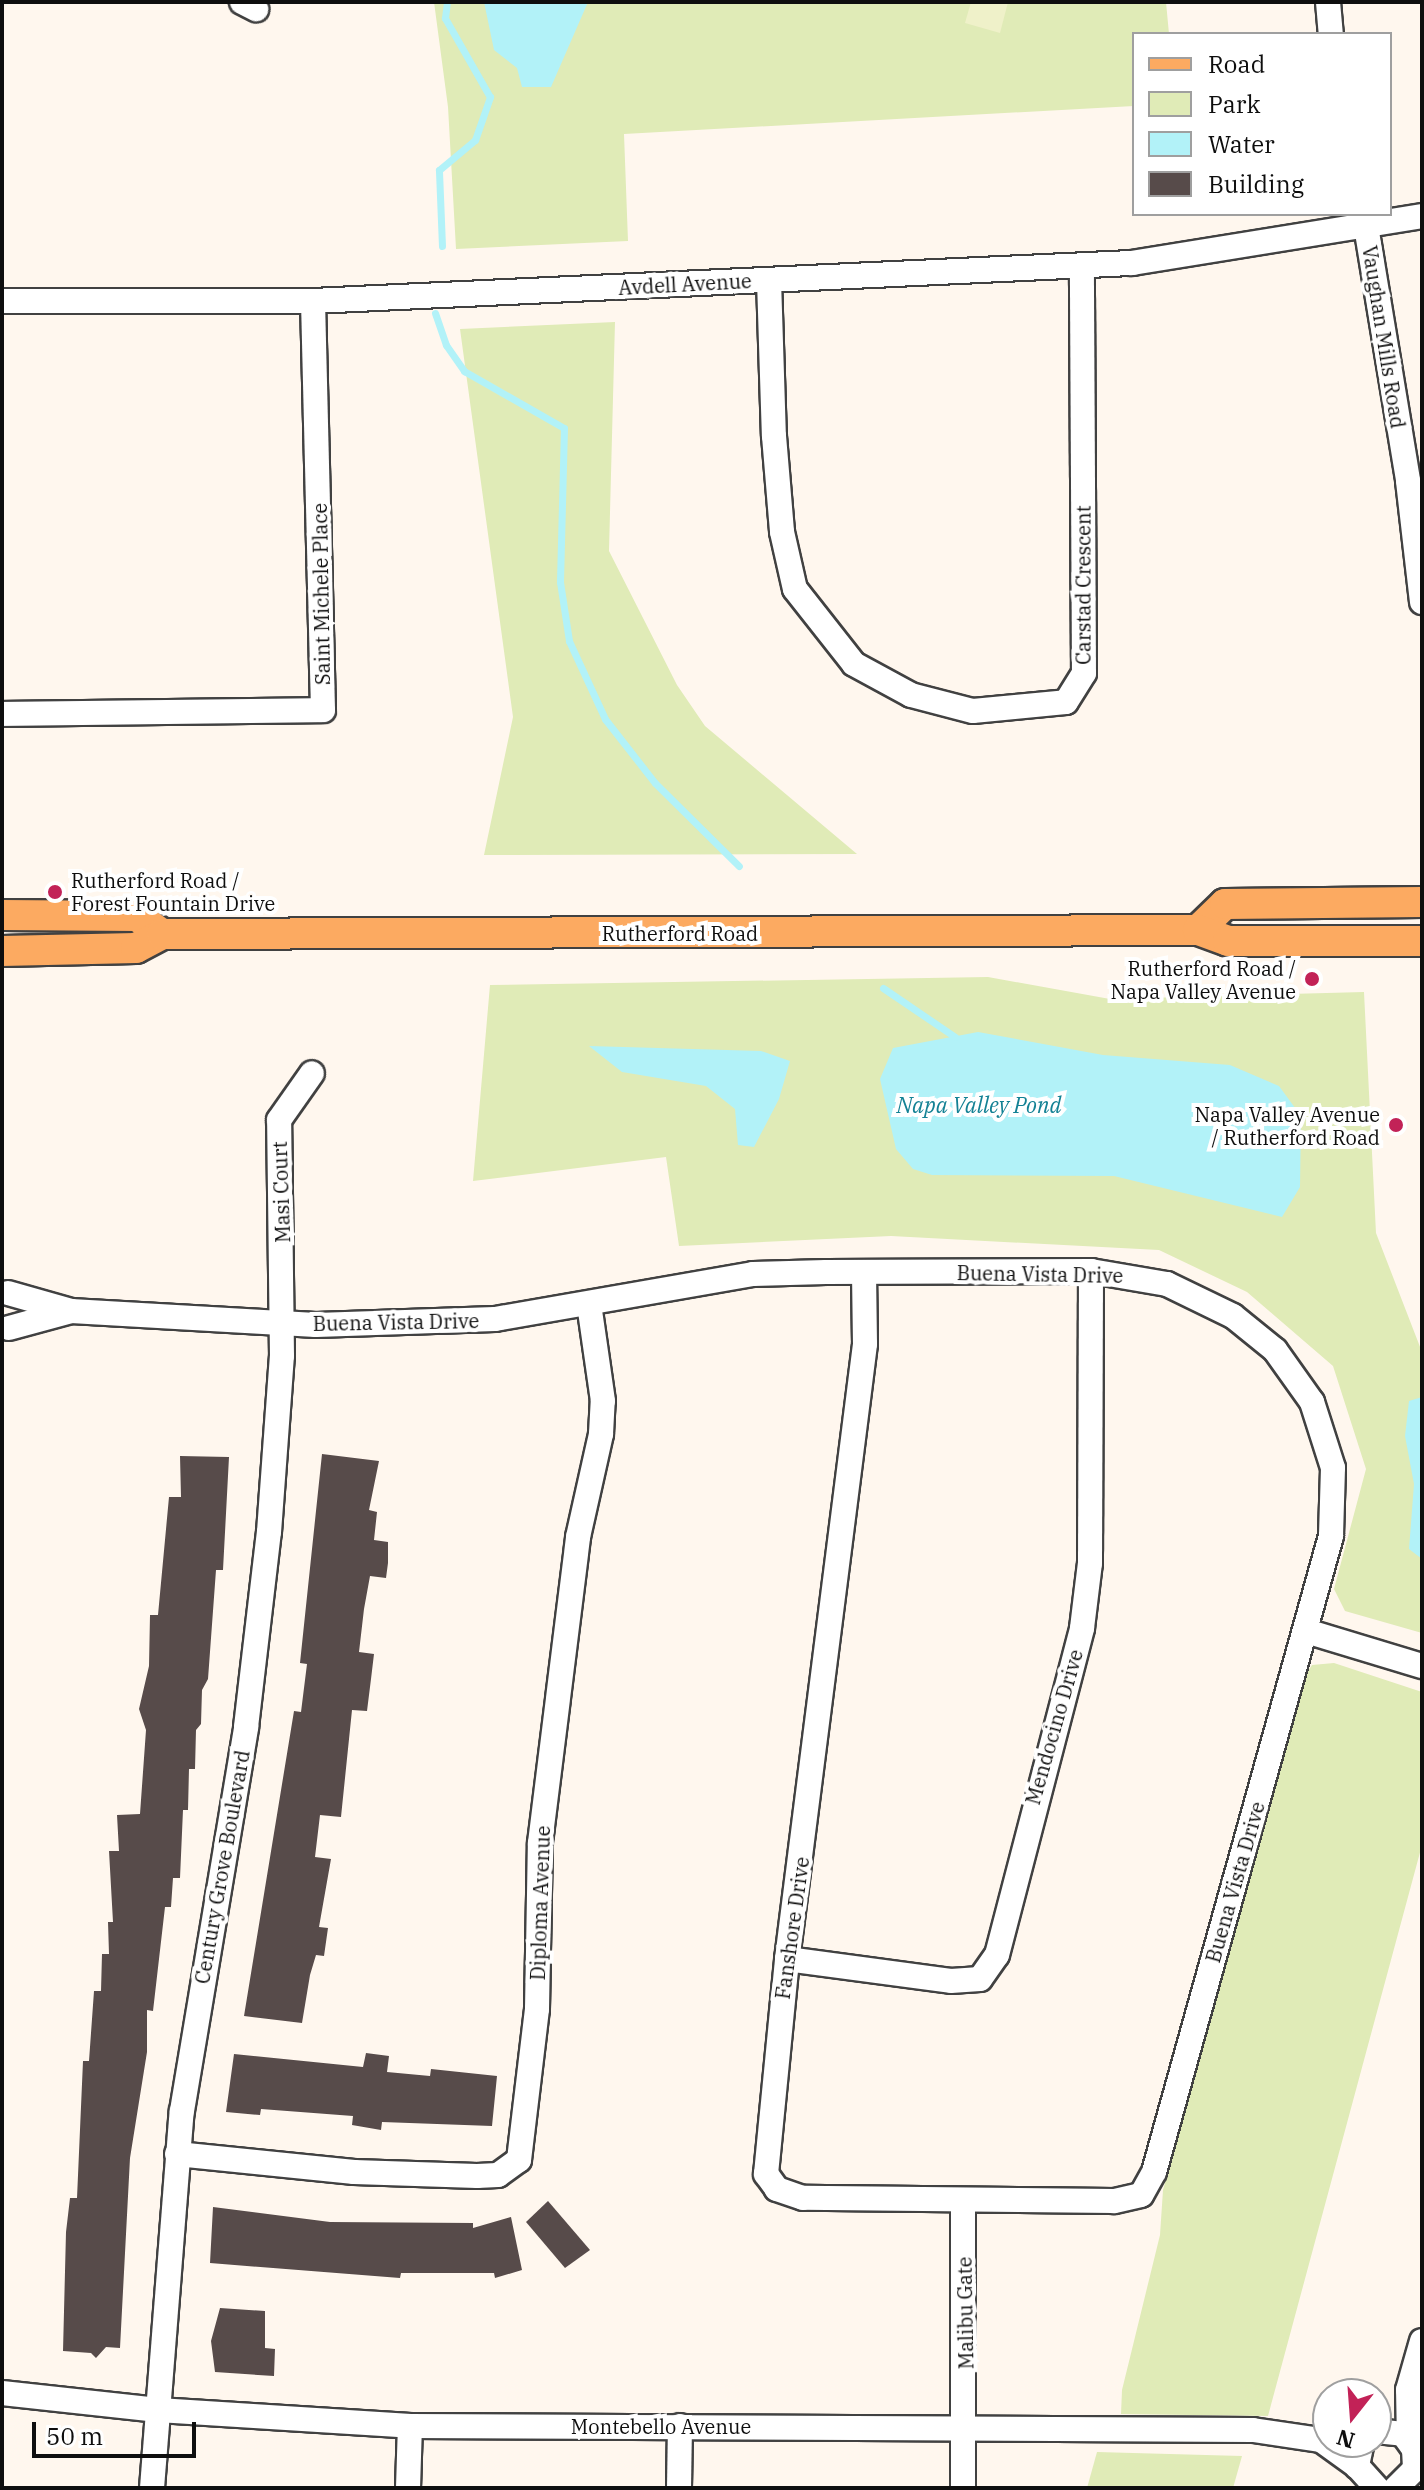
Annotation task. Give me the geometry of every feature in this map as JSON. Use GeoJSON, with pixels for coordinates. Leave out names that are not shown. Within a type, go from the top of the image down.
{"type":"FeatureCollection","features":[{"type":"Feature","properties":{"kind":"main road"},"geometry":{"type":"LineString","coordinates":[[1198,930],[1225,904],[1422,902]]}},
{"type":"Feature","properties":{"kind":"main road","name":"Rutherford Road"},"geometry":{"type":"LineString","coordinates":[[2,915],[137,916],[162,934]]}},
{"type":"Feature","properties":{"kind":"main road","name":"Rutherford Road"},"geometry":{"type":"LineString","coordinates":[[2,951],[136,948],[162,934],[1198,930],[1228,941],[1422,941]]}},
{"type":"Feature","properties":{"kind":"street"},"geometry":{"type":"LineString","coordinates":[[1328,2],[1331,32]]}},
{"type":"Feature","properties":{"kind":"street","name":"Avdell Avenue"},"geometry":{"type":"LineString","coordinates":[[2,301],[313,301],[1082,265],[1181,259],[1365,220],[1422,216]]}},
{"type":"Feature","properties":{"kind":"street","name":"Vaughan Mills Road"},"geometry":{"type":"LineString","coordinates":[[1365,220],[1415,480],[1422,602]]}},
{"type":"Feature","properties":{"kind":"street","name":"Carstad Crescent"},"geometry":{"type":"LineString","coordinates":[[769,280],[778,491],[795,589],[854,664],[911,695],[973,711],[1066,702],[1084,673],[1082,265]]}},
{"type":"Feature","properties":{"kind":"street","name":"Saint Michele Place"},"geometry":{"type":"LineString","coordinates":[[2,714],[323,710],[313,301]]}},
{"type":"Feature","properties":{"kind":"street","name":"Masi Court"},"geometry":{"type":"LineString","coordinates":[[283,1323],[279,1120],[312,1073]]}},
{"type":"Feature","properties":{"kind":"street","name":"Buena Vista Drive"},"geometry":{"type":"LineString","coordinates":[[5,1287],[71,1311],[283,1323],[495,1319],[753,1274],[1091,1271],[1167,1284],[1233,1316],[1275,1350],[1312,1402],[1333,1468],[1331,1536],[1154,2172]]}},
{"type":"Feature","properties":{"kind":"street","name":"Mendocino Drive"},"geometry":{"type":"LineString","coordinates":[[787,1959],[951,1981],[980,1979],[997,1955],[1082,1628],[1090,1563],[1091,1271]]}},
{"type":"Feature","properties":{"kind":"street","name":"Fanshore Drive"},"geometry":{"type":"LineString","coordinates":[[864,1273],[865,1344],[845,1527],[787,1959],[766,2174],[790,2197],[1114,2201],[1141,2195],[1154,2172]]}},
{"type":"Feature","properties":{"kind":"street"},"geometry":{"type":"LineString","coordinates":[[5,1287],[15,1309],[6,1332]]}},
{"type":"Feature","properties":{"kind":"street","name":"Diploma Avenue"},"geometry":{"type":"LineString","coordinates":[[177,2154],[354,2172],[477,2176],[498,2175],[519,2160],[537,2009],[540,1843],[578,1537],[601,1434],[603,1401],[589,1304]]}},
{"type":"Feature","properties":{"kind":"street","name":"Buena Vista Drive"},"geometry":{"type":"LineString","coordinates":[[6,1332],[71,1311]]}},
{"type":"Feature","properties":{"kind":"street","name":"Century Grove Boulevard"},"geometry":{"type":"LineString","coordinates":[[152,2488],[177,2154],[246,1727],[269,1532],[283,1323]]}},
{"type":"Feature","properties":{"kind":"street"},"geometry":{"type":"LineString","coordinates":[[1306,1631],[1422,1666]]}},
{"type":"Feature","properties":{"kind":"street","name":"Malibu Gate"},"geometry":{"type":"LineString","coordinates":[[963,2200],[963,2488]]}},
{"type":"Feature","properties":{"kind":"street"},"geometry":{"type":"LineString","coordinates":[[1392,2410],[1408,2390],[1422,2341]]}},
{"type":"Feature","properties":{"kind":"street"},"geometry":{"type":"LineString","coordinates":[[1407,2485],[1415,2469],[1408,2390]]}},
{"type":"Feature","properties":{"kind":"street","name":"Montebello Avenue"},"geometry":{"type":"LineString","coordinates":[[2,2393],[158,2410],[410,2426],[965,2426],[1253,2430],[1312,2438]]}},
{"type":"Feature","properties":{"kind":"street"},"geometry":{"type":"LineString","coordinates":[[408,2488],[410,2426]]}},
{"type":"Feature","properties":{"kind":"street"},"geometry":{"type":"LineString","coordinates":[[679,2488],[680,2426]]}},
{"type":"Feature","properties":{"kind":"street"},"geometry":{"type":"LineString","coordinates":[[1392,2431],[1415,2448]]}},
{"type":"Feature","properties":{"kind":"street","name":"Montebello Avenue"},"geometry":{"type":"LineString","coordinates":[[1343,2458],[1366,2481]]}},
{"type":"Feature","properties":{"kind":"street"},"geometry":{"type":"LineString","coordinates":[[1364,2458],[1366,2481]]}},
{"type":"Feature","properties":{"kind":"green space"},"geometry":{"type":"Polygon","coordinates":[[[434,2],[1166,2],[1169,32],[1132,32],[1132,106],[624,134],[628,241],[456,249],[448,107],[434,2]]]}},
{"type":"Feature","properties":{"kind":"green space"},"geometry":{"type":"Polygon","coordinates":[[[971,2],[1008,2],[1000,33],[965,23],[971,2]]]}},
{"type":"Feature","properties":{"kind":"green space"},"geometry":{"type":"Polygon","coordinates":[[[615,322],[609,551],[677,685],[705,726],[857,854],[484,855],[513,717],[460,329],[615,322]]]}},
{"type":"Feature","properties":{"kind":"green space"},"geometry":{"type":"Polygon","coordinates":[[[988,977],[1110,999],[1364,992],[1376,1233],[1422,1352],[1422,1633],[1345,1611],[1334,1589],[1366,1469],[1333,1366],[1247,1292],[1159,1250],[891,1236],[679,1246],[666,1157],[473,1181],[490,985],[988,977]]]}},
{"type":"Feature","properties":{"kind":"green space"},"geometry":{"type":"Polygon","coordinates":[[[1334,1663],[1422,1692],[1422,1845],[1268,2416],[1121,2414],[1122,2390],[1160,2235],[1163,2190],[1267,1810],[1306,1674],[1312,1665],[1334,1663]]]}},
{"type":"Feature","properties":{"kind":"green space"},"geometry":{"type":"Polygon","coordinates":[[[1097,2452],[1242,2456],[1233,2488],[1087,2488],[1097,2452]]]}},
{"type":"Feature","properties":{"kind":"water"},"geometry":{"type":"Polygon","coordinates":[[[484,2],[588,2],[551,87],[522,87],[517,68],[494,50],[484,2]]]}},
{"type":"Feature","properties":{"kind":"water","name":"Napa Valley Pond"},"geometry":{"type":"Polygon","coordinates":[[[978,1032],[1103,1055],[1230,1065],[1279,1086],[1301,1116],[1300,1187],[1282,1217],[1114,1176],[932,1175],[913,1169],[896,1149],[880,1079],[893,1048],[978,1032]]]}},
{"type":"Feature","properties":{"kind":"water"},"geometry":{"type":"Polygon","coordinates":[[[589,1046],[761,1051],[790,1061],[779,1099],[754,1147],[738,1145],[735,1109],[706,1086],[622,1072],[589,1046]]]}},
{"type":"Feature","properties":{"kind":"water"},"geometry":{"type":"Polygon","coordinates":[[[1422,1397],[1422,1559],[1409,1549],[1414,1484],[1405,1436],[1409,1401],[1422,1397]]]}},
{"type":"Feature","properties":{"kind":"building"},"geometry":{"type":"Polygon","coordinates":[[[322,1454],[379,1461],[369,1510],[377,1512],[374,1540],[388,1542],[388,1563],[386,1578],[370,1576],[359,1652],[374,1654],[371,1679],[367,1711],[352,1710],[341,1817],[320,1815],[315,1857],[331,1859],[319,1927],[328,1928],[324,1956],[316,1955],[310,1975],[302,2023],[244,2016],[294,1711],[301,1712],[307,1664],[300,1663],[322,1454]]]}},
{"type":"Feature","properties":{"kind":"building"},"geometry":{"type":"Polygon","coordinates":[[[180,1456],[229,1457],[223,1570],[216,1570],[208,1679],[202,1690],[201,1724],[196,1730],[195,1769],[189,1769],[188,1810],[183,1810],[180,1878],[173,1878],[171,1907],[165,1907],[153,2011],[147,2010],[147,2052],[130,2158],[120,2348],[106,2347],[96,2358],[91,2353],[63,2351],[66,2232],[70,2198],[77,2198],[83,2061],[89,2061],[94,1991],[101,1991],[102,1954],[109,1954],[108,1922],[113,1922],[109,1851],[119,1851],[117,1815],[140,1814],[146,1730],[139,1709],[149,1666],[150,1615],[158,1615],[169,1497],[181,1497],[180,1456]]]}},
{"type":"Feature","properties":{"kind":"building"},"geometry":{"type":"Polygon","coordinates":[[[366,2053],[389,2056],[387,2072],[430,2076],[431,2069],[497,2076],[492,2126],[382,2122],[381,2130],[352,2125],[353,2116],[261,2109],[260,2115],[226,2112],[234,2054],[363,2067],[366,2053]]]}},
{"type":"Feature","properties":{"kind":"building"},"geometry":{"type":"Polygon","coordinates":[[[548,2201],[590,2250],[565,2268],[526,2222],[548,2201]]]}},
{"type":"Feature","properties":{"kind":"building"},"geometry":{"type":"Polygon","coordinates":[[[213,2207],[330,2222],[473,2223],[473,2228],[511,2217],[522,2270],[495,2278],[494,2273],[401,2273],[400,2278],[210,2263],[213,2207]]]}},
{"type":"Feature","properties":{"kind":"building"},"geometry":{"type":"Polygon","coordinates":[[[220,2308],[265,2311],[265,2348],[275,2349],[274,2376],[215,2372],[211,2341],[220,2308]]]}},
{"type":"Feature","properties":{"kind":"waterway"},"geometry":{"type":"LineString","coordinates":[[442,246],[439,170],[475,140],[490,97],[445,18],[447,2]]}},
{"type":"Feature","properties":{"kind":"waterway"},"geometry":{"type":"LineString","coordinates":[[435,313],[446,345],[464,371],[564,428],[560,582],[569,641],[605,719],[655,783],[739,866]]}},
{"type":"Feature","properties":{"kind":"waterway"},"geometry":{"type":"LineString","coordinates":[[883,988],[955,1037]]}},
{"type":"Feature","properties":{"kind":"place","name":"Rutherford Road / Forest Fountain Drive"},"geometry":{"type":"Point","coordinates":[55,892]}},
{"type":"Feature","properties":{"kind":"place","name":"Rutherford Road / Napa Valley Avenue"},"geometry":{"type":"Point","coordinates":[1312,979]}},
{"type":"Feature","properties":{"kind":"place","name":"Napa Valley Avenue / Rutherford Road"},"geometry":{"type":"Point","coordinates":[1396,1125]}}]}
